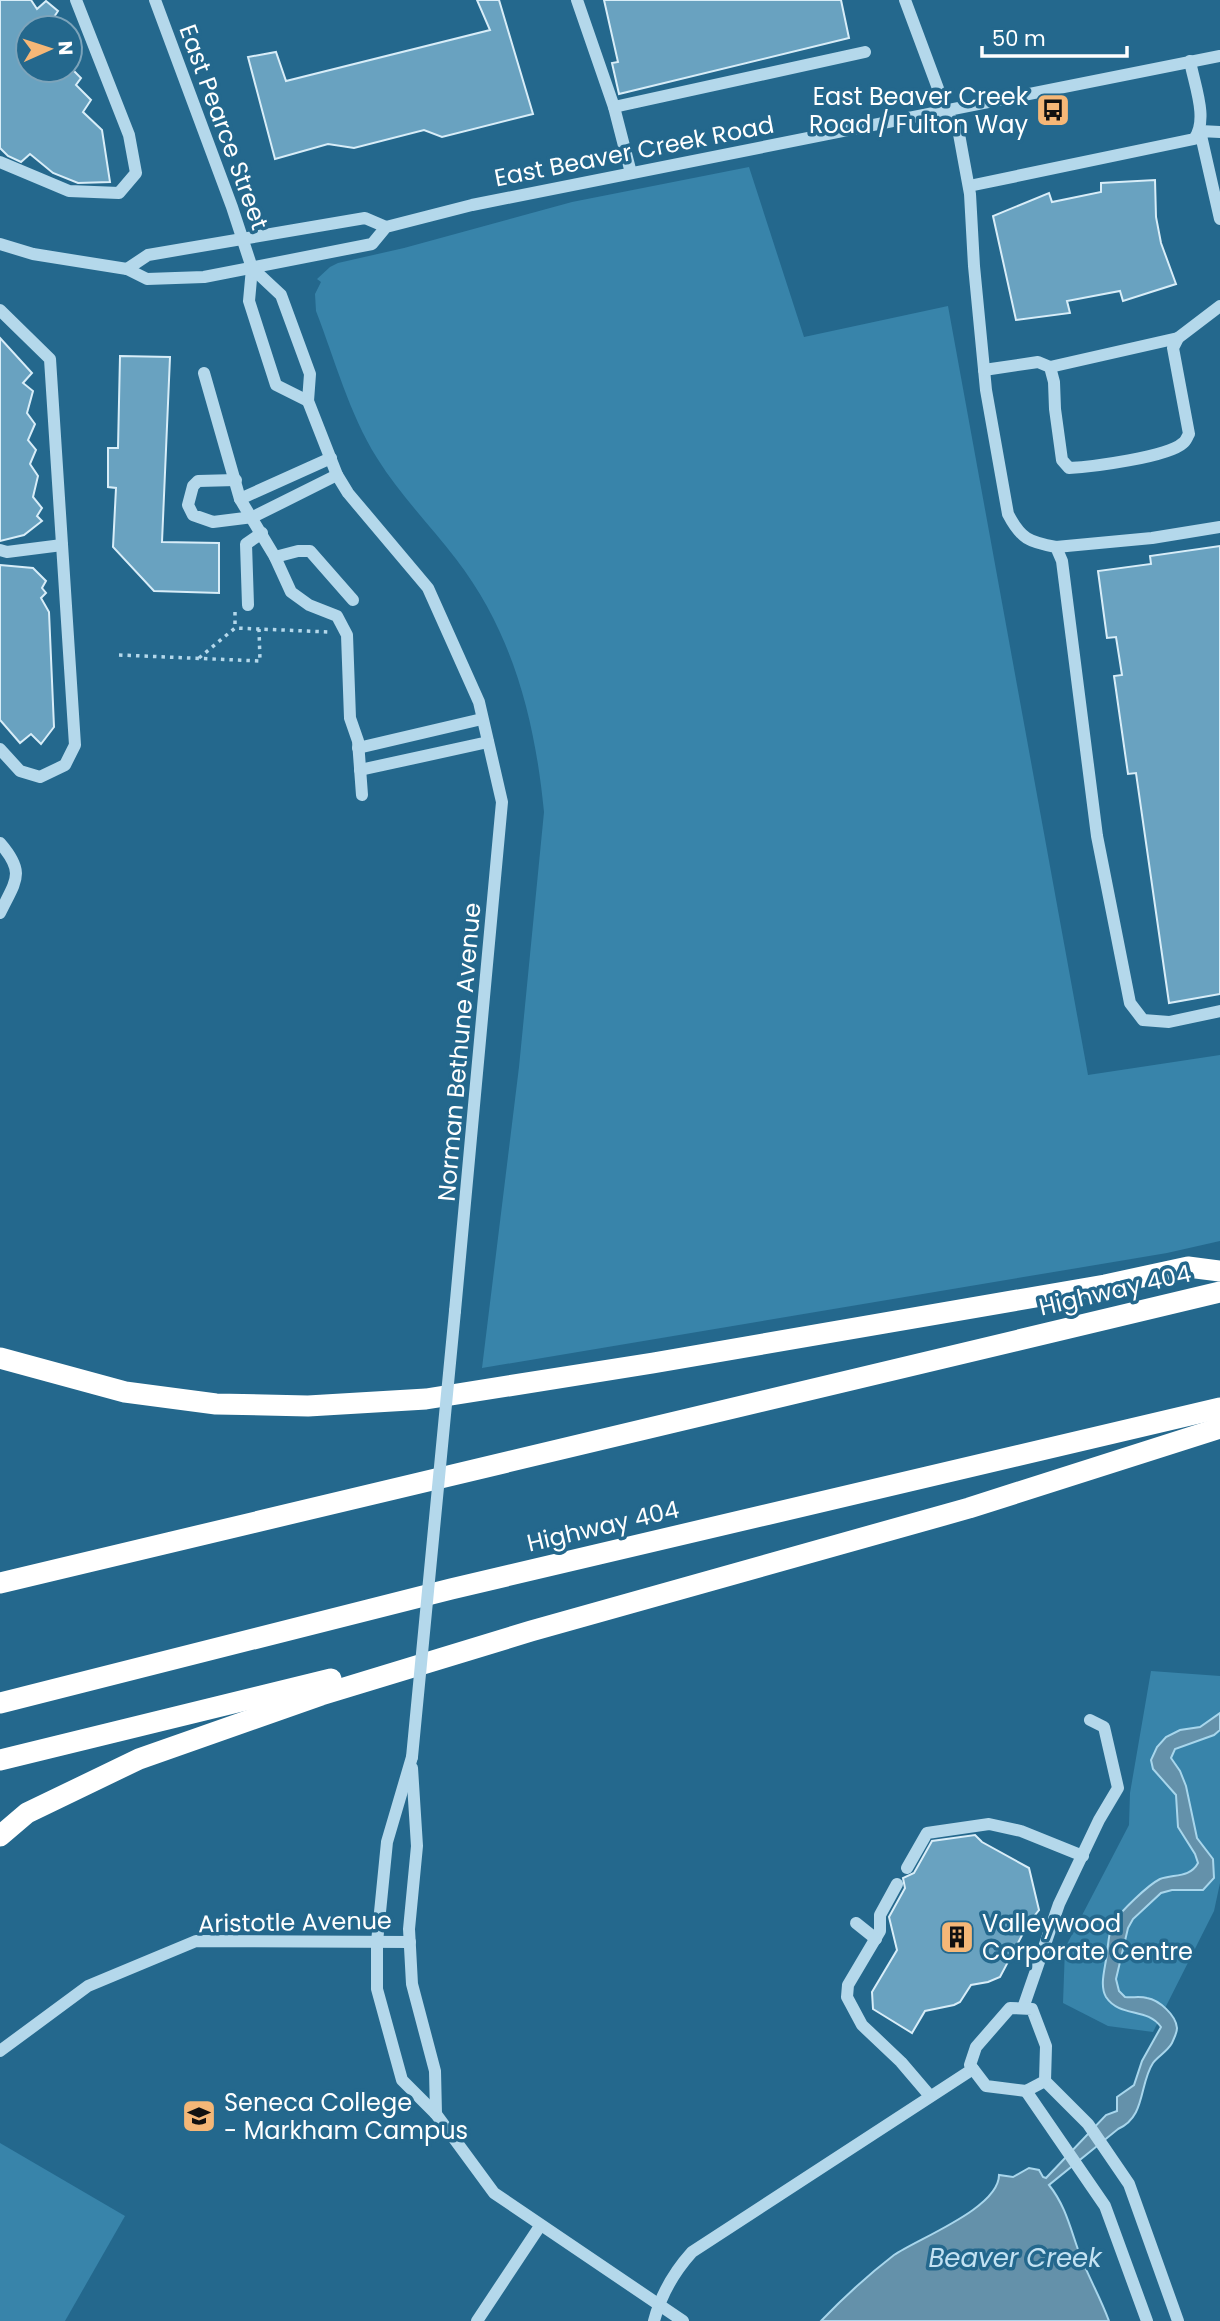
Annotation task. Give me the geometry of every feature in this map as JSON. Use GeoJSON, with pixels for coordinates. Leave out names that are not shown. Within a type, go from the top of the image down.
{"type":"FeatureCollection","features":[{"type":"Feature","properties":{"kind":"highway"},"geometry":{"type":"LineString","coordinates":[[0,1358],[125,1392],[216,1404],[308,1406],[426,1399],[680,1358],[1188,1267],[1220,1271]]}},
{"type":"Feature","properties":{"kind":"highway","name":"Highway 404"},"geometry":{"type":"LineString","coordinates":[[0,1583],[1220,1292]]}},
{"type":"Feature","properties":{"kind":"highway","name":"Highway 404"},"geometry":{"type":"LineString","coordinates":[[0,1703],[451,1589],[1220,1408]]}},
{"type":"Feature","properties":{"kind":"highway"},"geometry":{"type":"LineString","coordinates":[[0,1836],[27,1813],[139,1759],[321,1695],[531,1631],[969,1508],[1220,1428]]}},
{"type":"Feature","properties":{"kind":"highway"},"geometry":{"type":"LineString","coordinates":[[0,1760],[531,1631]]}},
{"type":"Feature","properties":{"kind":"street"},"geometry":{"type":"LineString","coordinates":[[0,162],[69,191],[119,193],[136,173],[129,135],[76,0]]}},
{"type":"Feature","properties":{"kind":"street","name":"East Pearce Street"},"geometry":{"type":"LineString","coordinates":[[155,0],[252,268]]}},
{"type":"Feature","properties":{"kind":"street"},"geometry":{"type":"LineString","coordinates":[[577,0],[614,107],[631,173]]}},
{"type":"Feature","properties":{"kind":"street"},"geometry":{"type":"LineString","coordinates":[[905,0],[946,110],[959,134],[968,186],[984,370],[1008,514],[1017,531],[1032,543],[1056,547],[1152,538],[1220,527]]}},
{"type":"Feature","properties":{"kind":"street"},"geometry":{"type":"LineString","coordinates":[[614,107],[865,52]]}},
{"type":"Feature","properties":{"kind":"street","name":"East Beaver Creek Road"},"geometry":{"type":"LineString","coordinates":[[0,244],[33,254],[127,269],[147,279],[204,277],[372,244],[386,227],[472,205],[1220,55]]}},
{"type":"Feature","properties":{"kind":"street"},"geometry":{"type":"LineString","coordinates":[[1190,61],[1200,131],[1220,219]]}},
{"type":"Feature","properties":{"kind":"street"},"geometry":{"type":"LineString","coordinates":[[968,186],[1178,143],[1194,139],[1200,131]]}},
{"type":"Feature","properties":{"kind":"street"},"geometry":{"type":"LineString","coordinates":[[1200,131],[1220,132]]}},
{"type":"Feature","properties":{"kind":"street","name":"East Beaver Creek Road"},"geometry":{"type":"LineString","coordinates":[[127,269],[148,255],[365,218],[386,227]]}},
{"type":"Feature","properties":{"kind":"street"},"geometry":{"type":"LineString","coordinates":[[252,268],[249,301],[276,385],[308,401]]}},
{"type":"Feature","properties":{"kind":"street","name":"Norman Bethune Avenue"},"geometry":{"type":"LineString","coordinates":[[252,268],[281,295],[310,374],[308,401],[337,475],[348,493],[428,589],[479,702],[502,802],[411,1757],[418,1846],[410,1941],[412,1984],[435,2071],[436,2114]]}},
{"type":"Feature","properties":{"kind":"street"},"geometry":{"type":"LineString","coordinates":[[984,370],[1038,362],[1050,367],[1178,338],[1220,306]]}},
{"type":"Feature","properties":{"kind":"street"},"geometry":{"type":"LineString","coordinates":[[0,310],[50,359],[75,745],[65,765],[40,777],[20,771],[0,749]]}},
{"type":"Feature","properties":{"kind":"street"},"geometry":{"type":"LineString","coordinates":[[1050,367],[1062,460],[1069,468],[1126,460],[1170,450],[1183,443],[1189,434],[1173,348],[1178,338]]}},
{"type":"Feature","properties":{"kind":"street"},"geometry":{"type":"LineString","coordinates":[[204,373],[240,499],[262,533],[291,592],[309,605],[337,616],[347,635],[350,718],[358,748],[362,795]]}},
{"type":"Feature","properties":{"kind":"street"},"geometry":{"type":"LineString","coordinates":[[240,499],[331,458]]}},
{"type":"Feature","properties":{"kind":"street"},"geometry":{"type":"LineString","coordinates":[[236,480],[198,481],[193,486],[188,505],[193,515],[213,522],[253,517],[337,475]]}},
{"type":"Feature","properties":{"kind":"street"},"geometry":{"type":"LineString","coordinates":[[248,605],[246,544],[262,533]]}},
{"type":"Feature","properties":{"kind":"street"},"geometry":{"type":"LineString","coordinates":[[0,550],[7,552],[62,545]]}},
{"type":"Feature","properties":{"kind":"street"},"geometry":{"type":"LineString","coordinates":[[1056,547],[1062,561],[1065,581],[1097,836],[1130,1003],[1143,1020],[1169,1022],[1220,1011]]}},
{"type":"Feature","properties":{"kind":"street"},"geometry":{"type":"LineString","coordinates":[[275,557],[310,551],[354,600]]}},
{"type":"Feature","properties":{"kind":"street"},"geometry":{"type":"LineString","coordinates":[[358,748],[482,719]]}},
{"type":"Feature","properties":{"kind":"street"},"geometry":{"type":"LineString","coordinates":[[360,770],[488,742]]}},
{"type":"Feature","properties":{"kind":"street"},"geometry":{"type":"LineString","coordinates":[[0,843],[17,867],[15,882],[0,913]]}},
{"type":"Feature","properties":{"kind":"street"},"geometry":{"type":"LineString","coordinates":[[1023,2008],[1059,1904],[1118,1788],[1104,1727],[1090,1720]]}},
{"type":"Feature","properties":{"kind":"street","name":"Norman Bethune Avenue"},"geometry":{"type":"LineString","coordinates":[[411,1757],[387,1842],[377,1942],[377,1989],[402,2080],[436,2114],[494,2193],[683,2321]]}},
{"type":"Feature","properties":{"kind":"street"},"geometry":{"type":"LineString","coordinates":[[907,1868],[927,1833],[989,1824],[1021,1831],[1083,1856]]}},
{"type":"Feature","properties":{"kind":"street"},"geometry":{"type":"LineString","coordinates":[[897,1884],[880,1916],[880,1931],[848,1985],[847,1997],[862,2025],[877,2037],[930,2096]]}},
{"type":"Feature","properties":{"kind":"street"},"geometry":{"type":"LineString","coordinates":[[856,1923],[876,1939]]}},
{"type":"Feature","properties":{"kind":"street","name":"Aristotle Avenue"},"geometry":{"type":"LineString","coordinates":[[0,2051],[88,1986],[196,1941],[410,1941]]}},
{"type":"Feature","properties":{"kind":"street"},"geometry":{"type":"LineString","coordinates":[[1045,2081],[1026,2091],[986,2086],[970,2065],[976,2047],[1010,2008],[1032,2009],[1046,2046],[1045,2081],[1088,2124],[1129,2184],[1178,2321]]}},
{"type":"Feature","properties":{"kind":"street"},"geometry":{"type":"LineString","coordinates":[[654,2321],[658,2304],[675,2271],[692,2252],[974,2069]]}},
{"type":"Feature","properties":{"kind":"street"},"geometry":{"type":"LineString","coordinates":[[1026,2091],[1105,2206],[1147,2321]]}},
{"type":"Feature","properties":{"kind":"street"},"geometry":{"type":"LineString","coordinates":[[477,2321],[540,2226]]}},
{"type":"Feature","properties":{"kind":"path"},"geometry":{"type":"LineString","coordinates":[[199,658],[235,628],[327,632],[342,626]]}},
{"type":"Feature","properties":{"kind":"path"},"geometry":{"type":"LineString","coordinates":[[119,655],[260,661],[259,629]]}},
{"type":"Feature","properties":{"kind":"shaded area"},"geometry":{"type":"Polygon","coordinates":[[[749,167],[804,337],[948,306],[1088,1075],[1220,1055],[1220,1241],[1167,1253],[482,1368],[519,1067],[544,812],[540,778],[527,711],[507,647],[476,587],[395,485],[367,441],[350,405],[316,311],[315,294],[321,282],[317,279],[338,263],[404,248],[572,202],[749,167]]]}},
{"type":"Feature","properties":{"kind":"shaded area"},"geometry":{"type":"Polygon","coordinates":[[[1151,1671],[1220,1676],[1220,1883],[1214,1911],[1153,2032],[1108,2026],[1063,2003],[1065,1948],[1129,1825],[1130,1793],[1151,1671]]]}},
{"type":"Feature","properties":{"kind":"shaded area"},"geometry":{"type":"Polygon","coordinates":[[[0,2143],[125,2216],[65,2321],[0,2321],[0,2143]]]}},
{"type":"Feature","properties":{"kind":"water","name":"Beaver Creek"},"geometry":{"type":"Polygon","coordinates":[[[1220,1713],[1220,1730],[1214,1735],[1175,1749],[1171,1758],[1186,1786],[1197,1838],[1213,1859],[1214,1878],[1203,1890],[1172,1890],[1161,1893],[1133,1919],[1128,1928],[1116,1979],[1119,1991],[1125,1997],[1152,1999],[1166,2009],[1176,2023],[1176,2034],[1170,2046],[1155,2060],[1149,2071],[1133,2117],[1049,2185],[1064,2210],[1109,2321],[821,2321],[856,2286],[894,2255],[956,2221],[986,2199],[996,2187],[999,2175],[1013,2177],[1029,2168],[1039,2170],[1046,2178],[1106,2115],[1117,2111],[1117,2097],[1134,2085],[1142,2061],[1161,2027],[1148,2017],[1119,2008],[1106,1997],[1103,1979],[1111,1927],[1128,1905],[1155,1882],[1191,1871],[1198,1863],[1178,1827],[1176,1795],[1153,1769],[1151,1760],[1166,1737],[1180,1730],[1200,1727],[1220,1713]]]}},
{"type":"Feature","properties":{"kind":"building"},"geometry":{"type":"Polygon","coordinates":[[[0,0],[31,0],[37,9],[46,1],[58,11],[56,14],[14,14],[14,84],[77,84],[91,100],[83,112],[102,130],[110,182],[78,183],[53,173],[30,154],[21,162],[8,156],[0,148],[0,0]]]}},
{"type":"Feature","properties":{"kind":"building"},"geometry":{"type":"Polygon","coordinates":[[[477,0],[499,0],[533,114],[442,137],[424,130],[354,148],[328,144],[275,159],[248,57],[276,52],[286,81],[490,30],[477,0]]]}},
{"type":"Feature","properties":{"kind":"building"},"geometry":{"type":"Polygon","coordinates":[[[604,0],[841,0],[849,38],[619,94],[612,63],[618,62],[604,0]]]}},
{"type":"Feature","properties":{"kind":"building"},"geometry":{"type":"Polygon","coordinates":[[[1155,180],[1156,217],[1161,243],[1176,284],[1123,301],[1120,291],[1067,301],[1070,313],[1016,320],[993,216],[1049,193],[1052,202],[1101,192],[1101,183],[1155,180]]]}},
{"type":"Feature","properties":{"kind":"building"},"geometry":{"type":"Polygon","coordinates":[[[0,338],[32,373],[23,383],[33,391],[27,413],[35,424],[28,440],[36,450],[30,464],[38,476],[33,497],[42,508],[37,516],[42,521],[24,535],[0,541],[0,338]]]}},
{"type":"Feature","properties":{"kind":"building"},"geometry":{"type":"Polygon","coordinates":[[[120,356],[170,357],[162,542],[219,543],[219,593],[154,591],[113,547],[116,488],[108,487],[108,448],[118,448],[120,356]]]}},
{"type":"Feature","properties":{"kind":"building"},"geometry":{"type":"Polygon","coordinates":[[[1220,546],[1220,994],[1169,1003],[1136,773],[1128,774],[1114,676],[1122,675],[1116,637],[1107,638],[1098,571],[1151,564],[1150,556],[1220,546]]]}},
{"type":"Feature","properties":{"kind":"building"},"geometry":{"type":"Polygon","coordinates":[[[0,565],[33,568],[46,581],[42,588],[46,593],[41,598],[49,612],[54,727],[41,744],[31,734],[20,743],[0,720],[0,565]]]}},
{"type":"Feature","properties":{"kind":"building","name":"Valleywood Corporate Centre"},"geometry":{"type":"Polygon","coordinates":[[[975,1835],[982,1842],[1029,1868],[1039,1910],[1028,1924],[1000,1977],[971,1985],[960,2002],[954,2005],[925,2011],[912,2033],[873,2009],[872,1992],[897,1950],[889,1917],[905,1888],[903,1878],[914,1873],[932,1841],[975,1835]]]}},
{"type":"Feature","properties":{"kind":"place","name":"East Beaver Creek Road / Fulton Way"},"geometry":{"type":"Point","coordinates":[1053,110]}},
{"type":"Feature","properties":{"kind":"place","name":"Valleywood Corporate Centre"},"geometry":{"type":"Point","coordinates":[957,1937]}},
{"type":"Feature","properties":{"kind":"place","name":"Seneca College - Markham Campus"},"geometry":{"type":"Point","coordinates":[199,2116]}}]}
